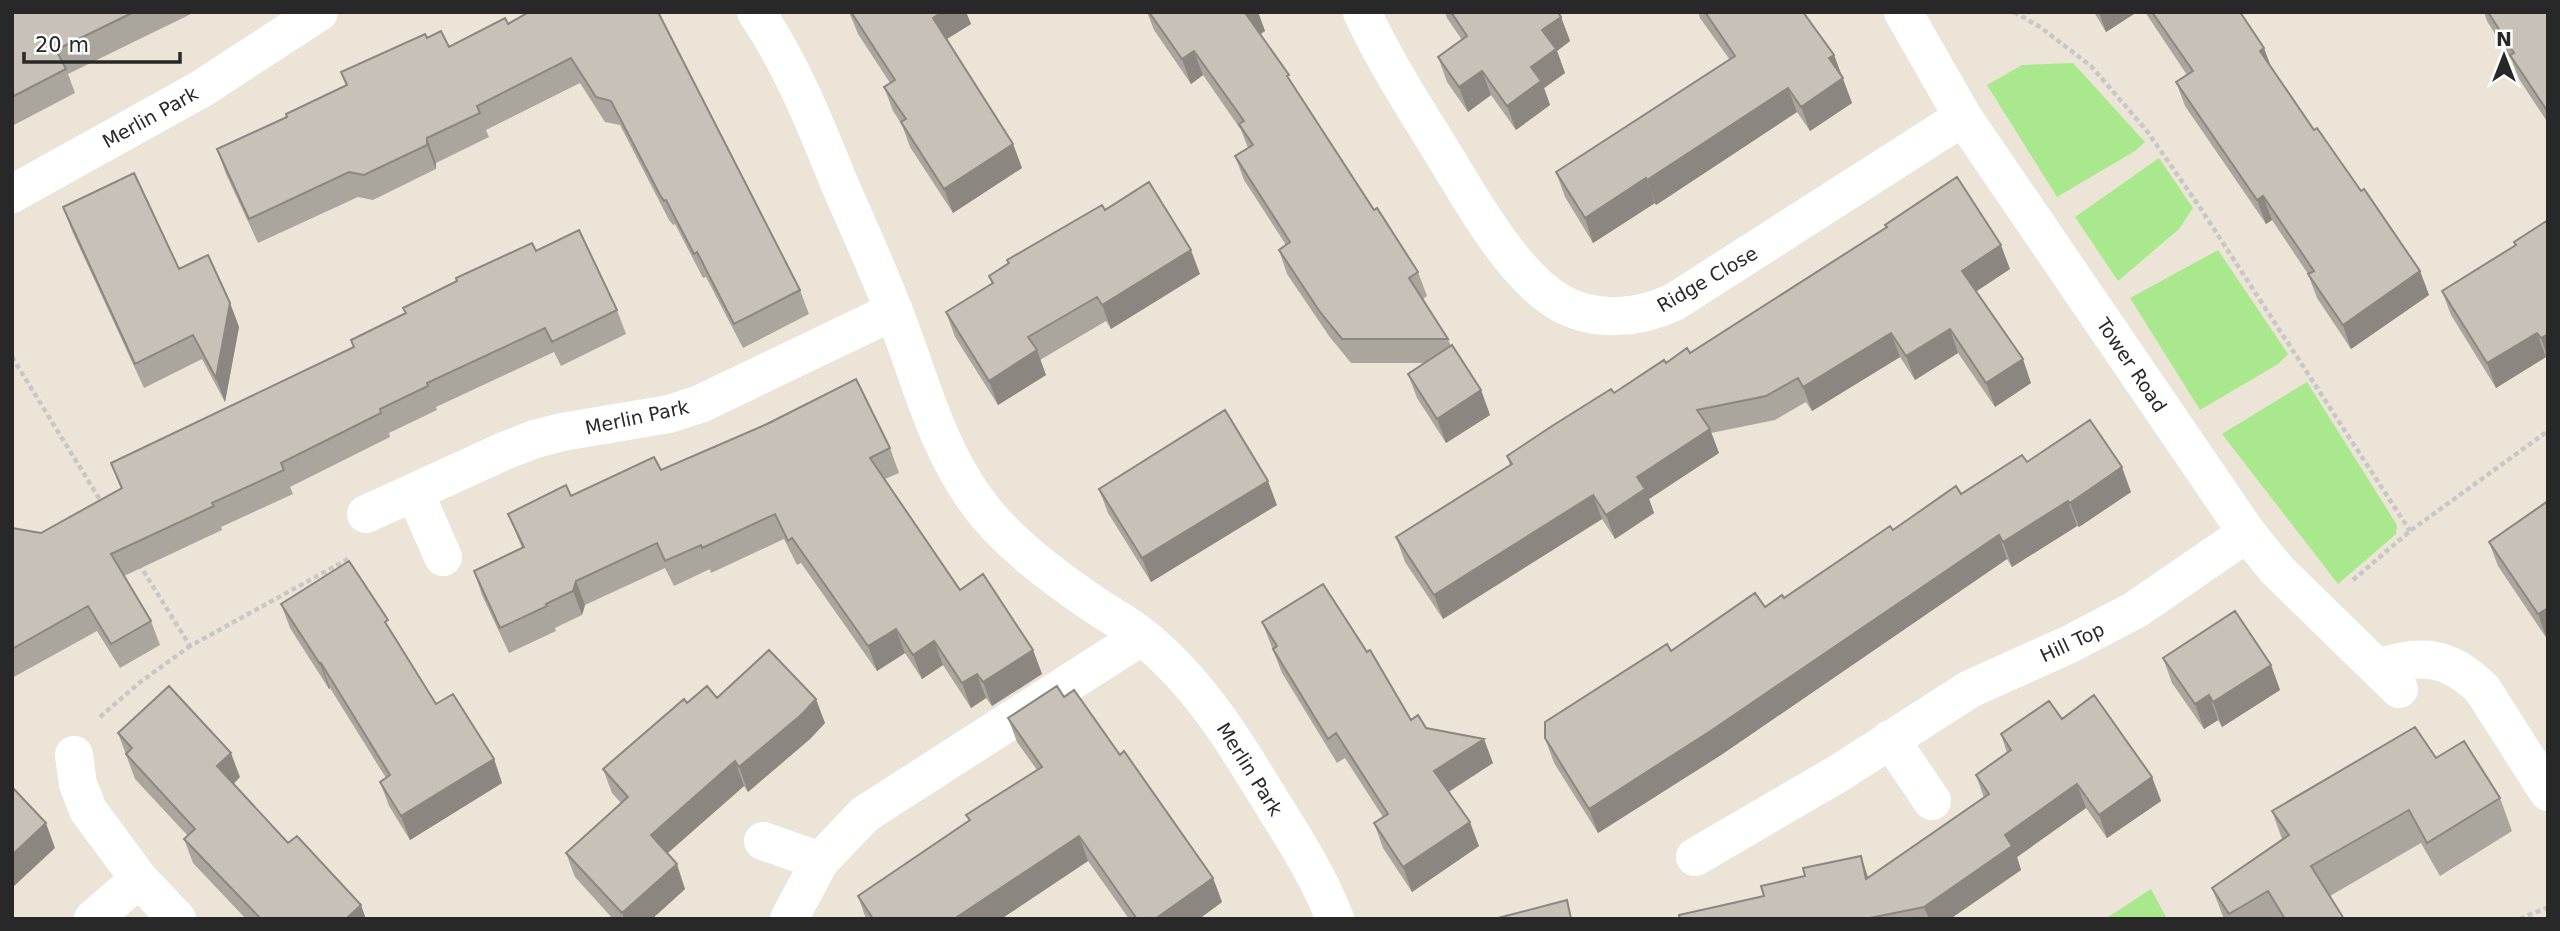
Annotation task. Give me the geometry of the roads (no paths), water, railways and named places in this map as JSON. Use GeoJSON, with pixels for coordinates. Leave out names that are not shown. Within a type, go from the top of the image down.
{"type":"FeatureCollection","features":[{"type":"Feature","properties":{"kind":"street","name":"Merlin Park"},"geometry":{"type":"LineString","coordinates":[[12,194],[201,89],[319,12]]}},
{"type":"Feature","properties":{"kind":"street","name":"Merlin Park"},"geometry":{"type":"LineString","coordinates":[[755,12],[771,35],[810,115],[894,311],[935,429],[976,500],[996,524],[1038,564],[1142,636],[1176,666],[1205,699],[1304,853],[1335,919]]}},
{"type":"Feature","properties":{"kind":"street","name":"Ridge Close"},"geometry":{"type":"LineString","coordinates":[[1362,12],[1394,74],[1463,186],[1517,266],[1557,301],[1589,314],[1645,314],[1674,302],[1963,117]]}},
{"type":"Feature","properties":{"kind":"street","name":"Tower Road"},"geometry":{"type":"LineString","coordinates":[[1903,12],[1963,117],[2247,533],[2317,610],[2389,678],[2405,659],[2421,659],[2438,661],[2472,679],[2483,690],[2548,792]]}},
{"type":"Feature","properties":{"kind":"street","name":"Merlin Park"},"geometry":{"type":"LineString","coordinates":[[366,514],[535,439],[669,414],[699,404],[894,311]]}},
{"type":"Feature","properties":{"kind":"street"},"geometry":{"type":"LineString","coordinates":[[415,494],[443,557]]}},
{"type":"Feature","properties":{"kind":"street","name":"Hill Top"},"geometry":{"type":"LineString","coordinates":[[1695,857],[1839,773],[1970,689],[2070,644],[2136,610],[2247,533]]}},
{"type":"Feature","properties":{"kind":"street"},"geometry":{"type":"LineString","coordinates":[[789,919],[820,861],[865,814],[1142,636]]}},
{"type":"Feature","properties":{"kind":"street"},"geometry":{"type":"LineString","coordinates":[[1890,739],[1932,801]]}},
{"type":"Feature","properties":{"kind":"street"},"geometry":{"type":"LineString","coordinates":[[74,755],[78,784],[88,810],[139,879],[177,919]]}},
{"type":"Feature","properties":{"kind":"street"},"geometry":{"type":"LineString","coordinates":[[763,841],[820,861]]}},
{"type":"Feature","properties":{"kind":"street"},"geometry":{"type":"LineString","coordinates":[[93,919],[139,879]]}}]}
